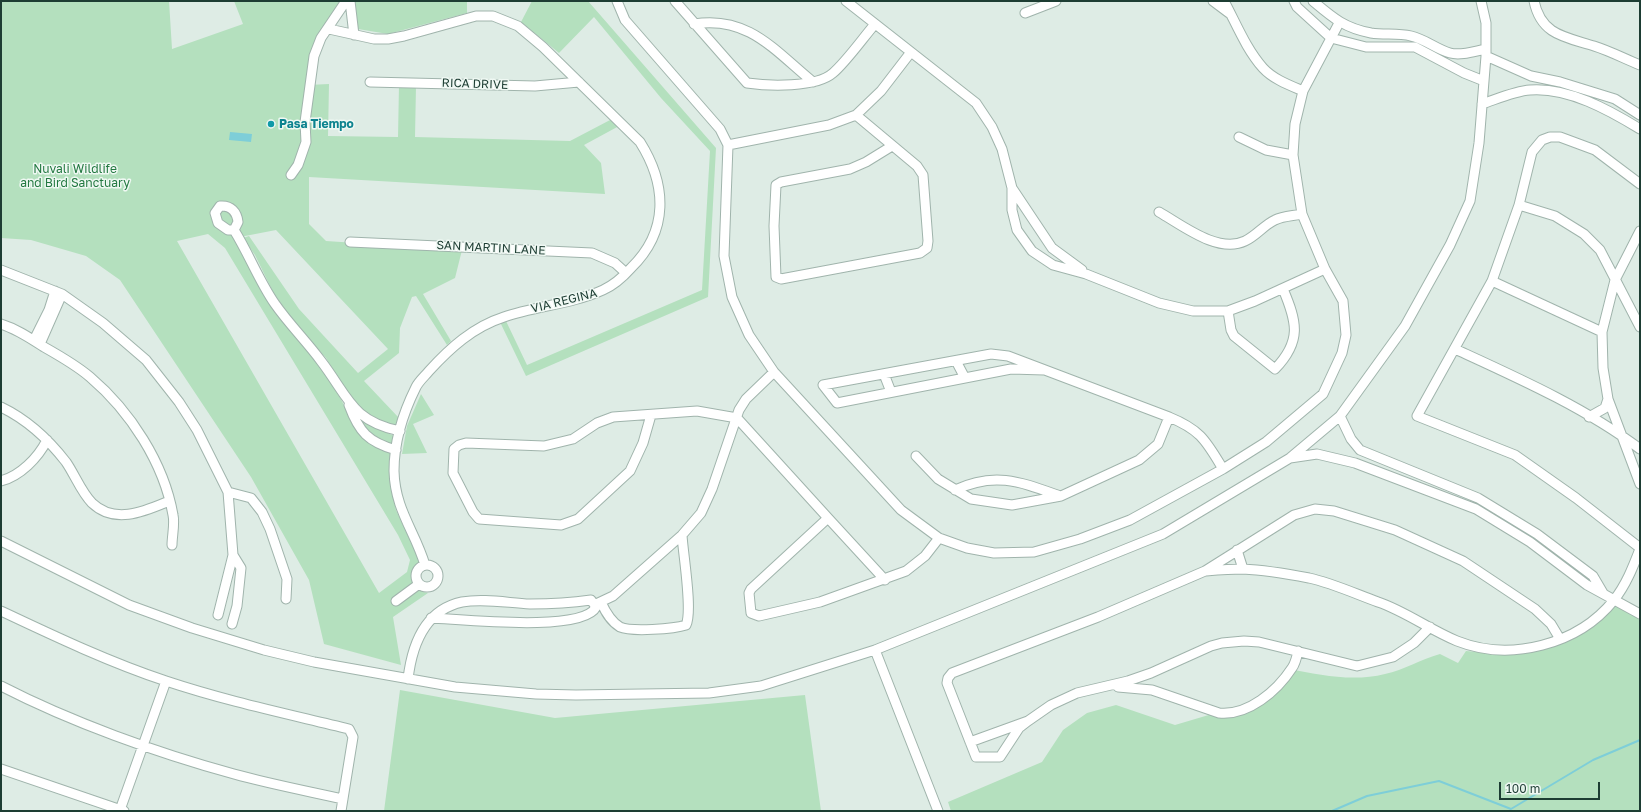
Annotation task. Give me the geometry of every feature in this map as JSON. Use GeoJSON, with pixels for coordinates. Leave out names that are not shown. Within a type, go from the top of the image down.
{"type":"FeatureCollection","features":[{"type":"Feature","properties":{"kind":"street"},"geometry":{"type":"LineString","coordinates":[[291,175],[298,165],[306,142],[305,122],[314,56],[321,38],[346,1]]}},
{"type":"Feature","properties":{"kind":"street"},"geometry":{"type":"LineString","coordinates":[[350,1],[354,35]]}},
{"type":"Feature","properties":{"kind":"street"},"geometry":{"type":"LineString","coordinates":[[617,1],[625,20],[720,129],[728,145],[724,256],[732,297],[749,335],[774,372],[901,510],[939,538],[967,548],[994,553],[1034,552],[1080,539],[1130,520],[1224,469],[1266,442],[1323,394],[1342,353],[1346,335],[1343,301],[1326,269],[1302,214],[1293,155],[1295,124],[1303,91],[1339,23]]}},
{"type":"Feature","properties":{"kind":"street"},"geometry":{"type":"LineString","coordinates":[[675,1],[747,83],[770,86],[813,82],[833,74],[875,24]]}},
{"type":"Feature","properties":{"kind":"street"},"geometry":{"type":"LineString","coordinates":[[846,1],[976,103],[992,127],[1002,149],[1012,188],[1012,210],[1016,230],[1032,252],[1053,265],[1086,274],[1159,303],[1193,311],[1228,311],[1255,301],[1326,269]]}},
{"type":"Feature","properties":{"kind":"street"},"geometry":{"type":"LineString","coordinates":[[1024,13],[1056,1]]}},
{"type":"Feature","properties":{"kind":"street"},"geometry":{"type":"LineString","coordinates":[[1213,1],[1232,16]]}},
{"type":"Feature","properties":{"kind":"street"},"geometry":{"type":"LineString","coordinates":[[1224,1],[1244,40],[1263,68],[1281,81],[1303,91]]}},
{"type":"Feature","properties":{"kind":"street"},"geometry":{"type":"LineString","coordinates":[[1294,1],[1297,7],[1331,38],[1366,47],[1415,47],[1464,73],[1484,81]]}},
{"type":"Feature","properties":{"kind":"street"},"geometry":{"type":"LineString","coordinates":[[1313,1],[1339,23],[1371,33],[1410,36],[1424,40],[1451,54],[1486,53],[1532,76],[1560,82],[1615,99],[1640,115]]}},
{"type":"Feature","properties":{"kind":"street"},"geometry":{"type":"LineString","coordinates":[[1,541],[129,606],[192,628],[264,650],[314,662],[455,687],[536,694],[583,695],[709,693],[761,686],[875,650],[1164,534],[1290,458],[1340,416],[1405,326],[1450,245],[1470,201],[1479,143],[1486,53],[1486,24],[1481,1]]}},
{"type":"Feature","properties":{"kind":"street"},"geometry":{"type":"LineString","coordinates":[[1534,1],[1541,21],[1549,30],[1569,40],[1595,47],[1640,65]]}},
{"type":"Feature","properties":{"kind":"street","name":"VIA REGINA"},"geometry":{"type":"LineString","coordinates":[[328,29],[374,39],[388,39],[476,16],[493,16],[518,26],[544,47],[640,142],[651,160],[659,184],[660,206],[654,236],[635,264],[616,283],[604,290],[499,318],[482,326],[461,340],[444,355],[416,386],[406,409],[400,431],[396,450],[394,472],[399,502],[406,524],[422,553],[425,565]]}},
{"type":"Feature","properties":{"kind":"street"},"geometry":{"type":"LineString","coordinates":[[694,24],[708,22],[741,27],[755,34],[813,82]]}},
{"type":"Feature","properties":{"kind":"street"},"geometry":{"type":"LineString","coordinates":[[728,145],[829,125],[856,115],[881,92],[911,52]]}},
{"type":"Feature","properties":{"kind":"street"},"geometry":{"type":"LineString","coordinates":[[1530,90],[1532,76]]}},
{"type":"Feature","properties":{"kind":"street","name":"RICA DRIVE"},"geometry":{"type":"LineString","coordinates":[[370,82],[535,86],[579,82]]}},
{"type":"Feature","properties":{"kind":"street"},"geometry":{"type":"LineString","coordinates":[[1482,104],[1530,90],[1556,92],[1599,105],[1610,110],[1640,129]]}},
{"type":"Feature","properties":{"kind":"street"},"geometry":{"type":"LineString","coordinates":[[1610,110],[1615,99]]}},
{"type":"Feature","properties":{"kind":"street"},"geometry":{"type":"LineString","coordinates":[[856,115],[917,166],[924,176],[928,241],[927,248],[920,253],[781,279],[776,277],[774,226],[776,185],[781,182],[850,169],[866,162],[892,146]]}},
{"type":"Feature","properties":{"kind":"street"},"geometry":{"type":"LineString","coordinates":[[1239,137],[1266,150],[1293,155]]}},
{"type":"Feature","properties":{"kind":"street"},"geometry":{"type":"LineString","coordinates":[[1204,571],[1243,569],[1310,578],[1380,602],[1457,641],[1477,647],[1500,650],[1537,647],[1576,633],[1595,619],[1614,600],[1629,576],[1640,549],[1576,498],[1515,455],[1416,416],[1492,281],[1519,205],[1532,152],[1542,140],[1550,137],[1560,137],[1595,150],[1640,184]]}},
{"type":"Feature","properties":{"kind":"street"},"geometry":{"type":"LineString","coordinates":[[1012,188],[1052,248],[1086,274]]}},
{"type":"Feature","properties":{"kind":"street"},"geometry":{"type":"LineString","coordinates":[[1519,205],[1555,216],[1584,234],[1600,250],[1640,327]]}},
{"type":"Feature","properties":{"kind":"street"},"geometry":{"type":"LineString","coordinates":[[1158,212],[1208,240],[1220,245],[1231,245],[1245,241],[1274,220],[1302,214]]}},
{"type":"Feature","properties":{"kind":"street"},"geometry":{"type":"LineString","coordinates":[[234,230],[275,305],[325,366],[347,400],[355,420],[367,437],[376,444],[396,450]]}},
{"type":"Feature","properties":{"kind":"street"},"geometry":{"type":"LineString","coordinates":[[1640,231],[1615,280],[1602,332],[1603,368],[1608,399],[1640,478],[1640,484]]}},
{"type":"Feature","properties":{"kind":"street","name":"SAN MARTIN LANE"},"geometry":{"type":"LineString","coordinates":[[350,242],[592,253],[615,263],[626,273]]}},
{"type":"Feature","properties":{"kind":"street"},"geometry":{"type":"LineString","coordinates":[[1,270],[58,292],[103,323],[131,346],[162,379],[198,430],[228,492],[233,554],[218,615]]}},
{"type":"Feature","properties":{"kind":"street"},"geometry":{"type":"LineString","coordinates":[[1492,281],[1602,332]]}},
{"type":"Feature","properties":{"kind":"street"},"geometry":{"type":"LineString","coordinates":[[1228,311],[1231,330],[1234,336],[1275,369],[1292,347],[1295,327],[1292,312],[1283,289]]}},
{"type":"Feature","properties":{"kind":"street"},"geometry":{"type":"LineString","coordinates":[[37,342],[49,310],[58,292]]}},
{"type":"Feature","properties":{"kind":"street"},"geometry":{"type":"LineString","coordinates":[[1,324],[37,342],[78,367],[117,403],[133,424],[162,474],[174,516],[172,546]]}},
{"type":"Feature","properties":{"kind":"street"},"geometry":{"type":"LineString","coordinates":[[1455,348],[1529,383],[1621,434],[1640,449]]}},
{"type":"Feature","properties":{"kind":"street"},"geometry":{"type":"LineString","coordinates":[[1044,370],[1011,369],[837,403],[823,385],[991,354],[1008,356],[1188,425],[1199,433],[1224,469]]}},
{"type":"Feature","properties":{"kind":"street"},"geometry":{"type":"LineString","coordinates":[[956,361],[965,378]]}},
{"type":"Feature","properties":{"kind":"street"},"geometry":{"type":"LineString","coordinates":[[431,618],[535,624],[578,619],[594,612],[598,603],[612,596],[682,535],[701,513],[712,489],[737,418],[746,399],[774,372]]}},
{"type":"Feature","properties":{"kind":"street"},"geometry":{"type":"LineString","coordinates":[[884,374],[892,392]]}},
{"type":"Feature","properties":{"kind":"street"},"geometry":{"type":"LineString","coordinates":[[1589,416],[1605,408],[1608,399]]}},
{"type":"Feature","properties":{"kind":"street"},"geometry":{"type":"LineString","coordinates":[[347,400],[367,418],[381,427],[400,431]]}},
{"type":"Feature","properties":{"kind":"street"},"geometry":{"type":"LineString","coordinates":[[1,407],[26,423],[47,440],[68,465],[92,503],[109,513],[121,515],[132,514],[146,511],[169,501]]}},
{"type":"Feature","properties":{"kind":"street"},"geometry":{"type":"LineString","coordinates":[[652,415],[643,444],[630,471],[578,519],[569,523],[561,525],[479,519],[454,473],[454,449],[459,445],[544,446],[573,439],[597,422],[612,418],[697,411],[737,418],[885,580]]}},
{"type":"Feature","properties":{"kind":"street"},"geometry":{"type":"LineString","coordinates":[[1340,416],[1351,439],[1360,450],[1478,498],[1537,534],[1593,576],[1604,593]]}},
{"type":"Feature","properties":{"kind":"street"},"geometry":{"type":"LineString","coordinates":[[916,456],[938,479],[971,499],[1012,505],[1061,496],[1139,460],[1158,444],[1169,417]]}},
{"type":"Feature","properties":{"kind":"street"},"geometry":{"type":"LineString","coordinates":[[1,481],[9,478],[28,464],[43,448],[47,440]]}},
{"type":"Feature","properties":{"kind":"street"},"geometry":{"type":"LineString","coordinates":[[1355,464],[1360,450]]}},
{"type":"Feature","properties":{"kind":"street"},"geometry":{"type":"LineString","coordinates":[[1290,458],[1317,454],[1355,464],[1476,509],[1530,542],[1587,585],[1640,614]]}},
{"type":"Feature","properties":{"kind":"street"},"geometry":{"type":"LineString","coordinates":[[956,490],[967,484],[1002,479],[1022,482],[1061,496]]}},
{"type":"Feature","properties":{"kind":"street"},"geometry":{"type":"LineString","coordinates":[[1448,498],[1453,488]]}},
{"type":"Feature","properties":{"kind":"street"},"geometry":{"type":"LineString","coordinates":[[228,492],[251,498],[262,512],[270,529],[287,579],[286,599]]}},
{"type":"Feature","properties":{"kind":"street"},"geometry":{"type":"LineString","coordinates":[[1430,627],[1409,646],[1392,657],[1370,664],[1356,666],[1260,642],[1244,641],[1222,643],[1151,673],[1070,696],[1051,705],[1019,728],[1000,757],[976,757],[947,683],[948,678],[952,673],[1098,617],[1204,571],[1294,515],[1315,509],[1334,511],[1395,530],[1463,561],[1535,609],[1551,624],[1560,639]]}},
{"type":"Feature","properties":{"kind":"street"},"geometry":{"type":"LineString","coordinates":[[828,518],[751,589],[749,593],[752,613],[759,616],[820,602],[885,580],[906,571],[925,556],[939,538]]}},
{"type":"Feature","properties":{"kind":"street"},"geometry":{"type":"LineString","coordinates":[[408,679],[416,641],[431,618],[443,609],[462,602],[490,600],[562,604],[591,600],[598,603],[615,623],[622,628],[651,629],[686,625],[689,619],[682,535]]}},
{"type":"Feature","properties":{"kind":"street"},"geometry":{"type":"LineString","coordinates":[[1237,550],[1243,569]]}},
{"type":"Feature","properties":{"kind":"street"},"geometry":{"type":"LineString","coordinates":[[232,624],[237,606],[241,574],[240,564],[233,554]]}},
{"type":"Feature","properties":{"kind":"street"},"geometry":{"type":"LineString","coordinates":[[425,565],[436,569],[438,580],[430,588],[419,584],[416,578],[417,571],[425,565]]}},
{"type":"Feature","properties":{"kind":"street"},"geometry":{"type":"LineString","coordinates":[[396,602],[419,584]]}},
{"type":"Feature","properties":{"kind":"street"},"geometry":{"type":"LineString","coordinates":[[1,611],[52,635],[166,681],[228,700],[349,730],[352,737],[342,811]]}},
{"type":"Feature","properties":{"kind":"street"},"geometry":{"type":"LineString","coordinates":[[875,650],[938,811]]}},
{"type":"Feature","properties":{"kind":"street"},"geometry":{"type":"LineString","coordinates":[[1104,687],[1152,690],[1219,713],[1226,714],[1239,711],[1266,697],[1293,668],[1298,651]]}},
{"type":"Feature","properties":{"kind":"street"},"geometry":{"type":"LineString","coordinates":[[1151,673],[1152,690]]}},
{"type":"Feature","properties":{"kind":"street"},"geometry":{"type":"LineString","coordinates":[[1,768],[122,810],[166,681]]}},
{"type":"Feature","properties":{"kind":"street"},"geometry":{"type":"LineString","coordinates":[[1,686],[33,702],[143,745],[234,774],[343,799]]}},
{"type":"Feature","properties":{"kind":"street"},"geometry":{"type":"LineString","coordinates":[[970,742],[1028,721]]}},
{"type":"Feature","properties":{"kind":"green space","name":"Nuvali Wildlife and Bird Sanctuary"},"geometry":{"type":"Polygon","coordinates":[[[1,1],[169,1],[172,49],[243,24],[234,1],[342,1],[318,38],[308,85],[329,84],[328,136],[398,137],[399,85],[416,86],[415,137],[570,141],[612,119],[619,126],[584,145],[601,163],[605,194],[309,177],[309,224],[326,241],[462,250],[455,278],[423,294],[451,341],[447,345],[416,296],[412,297],[400,328],[399,353],[364,381],[399,418],[396,428],[381,424],[359,410],[326,358],[293,321],[273,292],[255,255],[243,238],[249,236],[299,309],[358,373],[388,349],[276,230],[245,236],[236,241],[272,308],[324,371],[361,436],[373,445],[393,454],[391,480],[396,510],[422,566],[418,574],[416,586],[423,592],[428,593],[393,617],[401,665],[324,644],[309,580],[251,477],[120,280],[86,256],[31,240],[1,238],[1,1]],[[208,234],[177,241],[379,593],[407,572],[410,560],[398,535],[225,248],[208,234]]]}},
{"type":"Feature","properties":{"kind":"green space"},"geometry":{"type":"Polygon","coordinates":[[[354,1],[467,1],[467,13],[388,34],[358,29],[354,1]]]}},
{"type":"Feature","properties":{"kind":"green space"},"geometry":{"type":"Polygon","coordinates":[[[532,1],[588,1],[716,148],[708,297],[526,376],[500,322],[506,321],[527,365],[702,290],[710,151],[661,98],[594,17],[559,53],[521,22],[532,1]]]}},
{"type":"Feature","properties":{"kind":"green space"},"geometry":{"type":"Polygon","coordinates":[[[421,394],[434,415],[413,424],[427,453],[402,454],[407,426],[421,394]]]}},
{"type":"Feature","properties":{"kind":"green space"},"geometry":{"type":"Polygon","coordinates":[[[352,409],[367,423],[394,436],[393,446],[368,435],[352,409]]]}},
{"type":"Feature","properties":{"kind":"green space"},"geometry":{"type":"Polygon","coordinates":[[[1610,600],[1640,617],[1640,811],[951,811],[948,802],[1042,762],[1063,730],[1087,713],[1116,705],[1175,725],[1266,698],[1289,669],[1349,678],[1373,676],[1392,672],[1440,654],[1458,663],[1466,651],[1510,655],[1569,636],[1591,627],[1610,600]]]}},
{"type":"Feature","properties":{"kind":"green space"},"geometry":{"type":"Polygon","coordinates":[[[400,690],[555,718],[805,695],[821,811],[384,811],[400,690]]]}},
{"type":"Feature","properties":{"kind":"water"},"geometry":{"type":"Polygon","coordinates":[[[230,132],[252,134],[251,142],[229,140],[230,132]]]}},
{"type":"Feature","properties":{"kind":"waterway"},"geometry":{"type":"LineString","coordinates":[[1332,811],[1367,796],[1439,781],[1511,809],[1593,760],[1640,740]]}},
{"type":"Feature","properties":{"kind":"place","name":"Pasa Tiempo"},"geometry":{"type":"Point","coordinates":[271,124]}}]}
